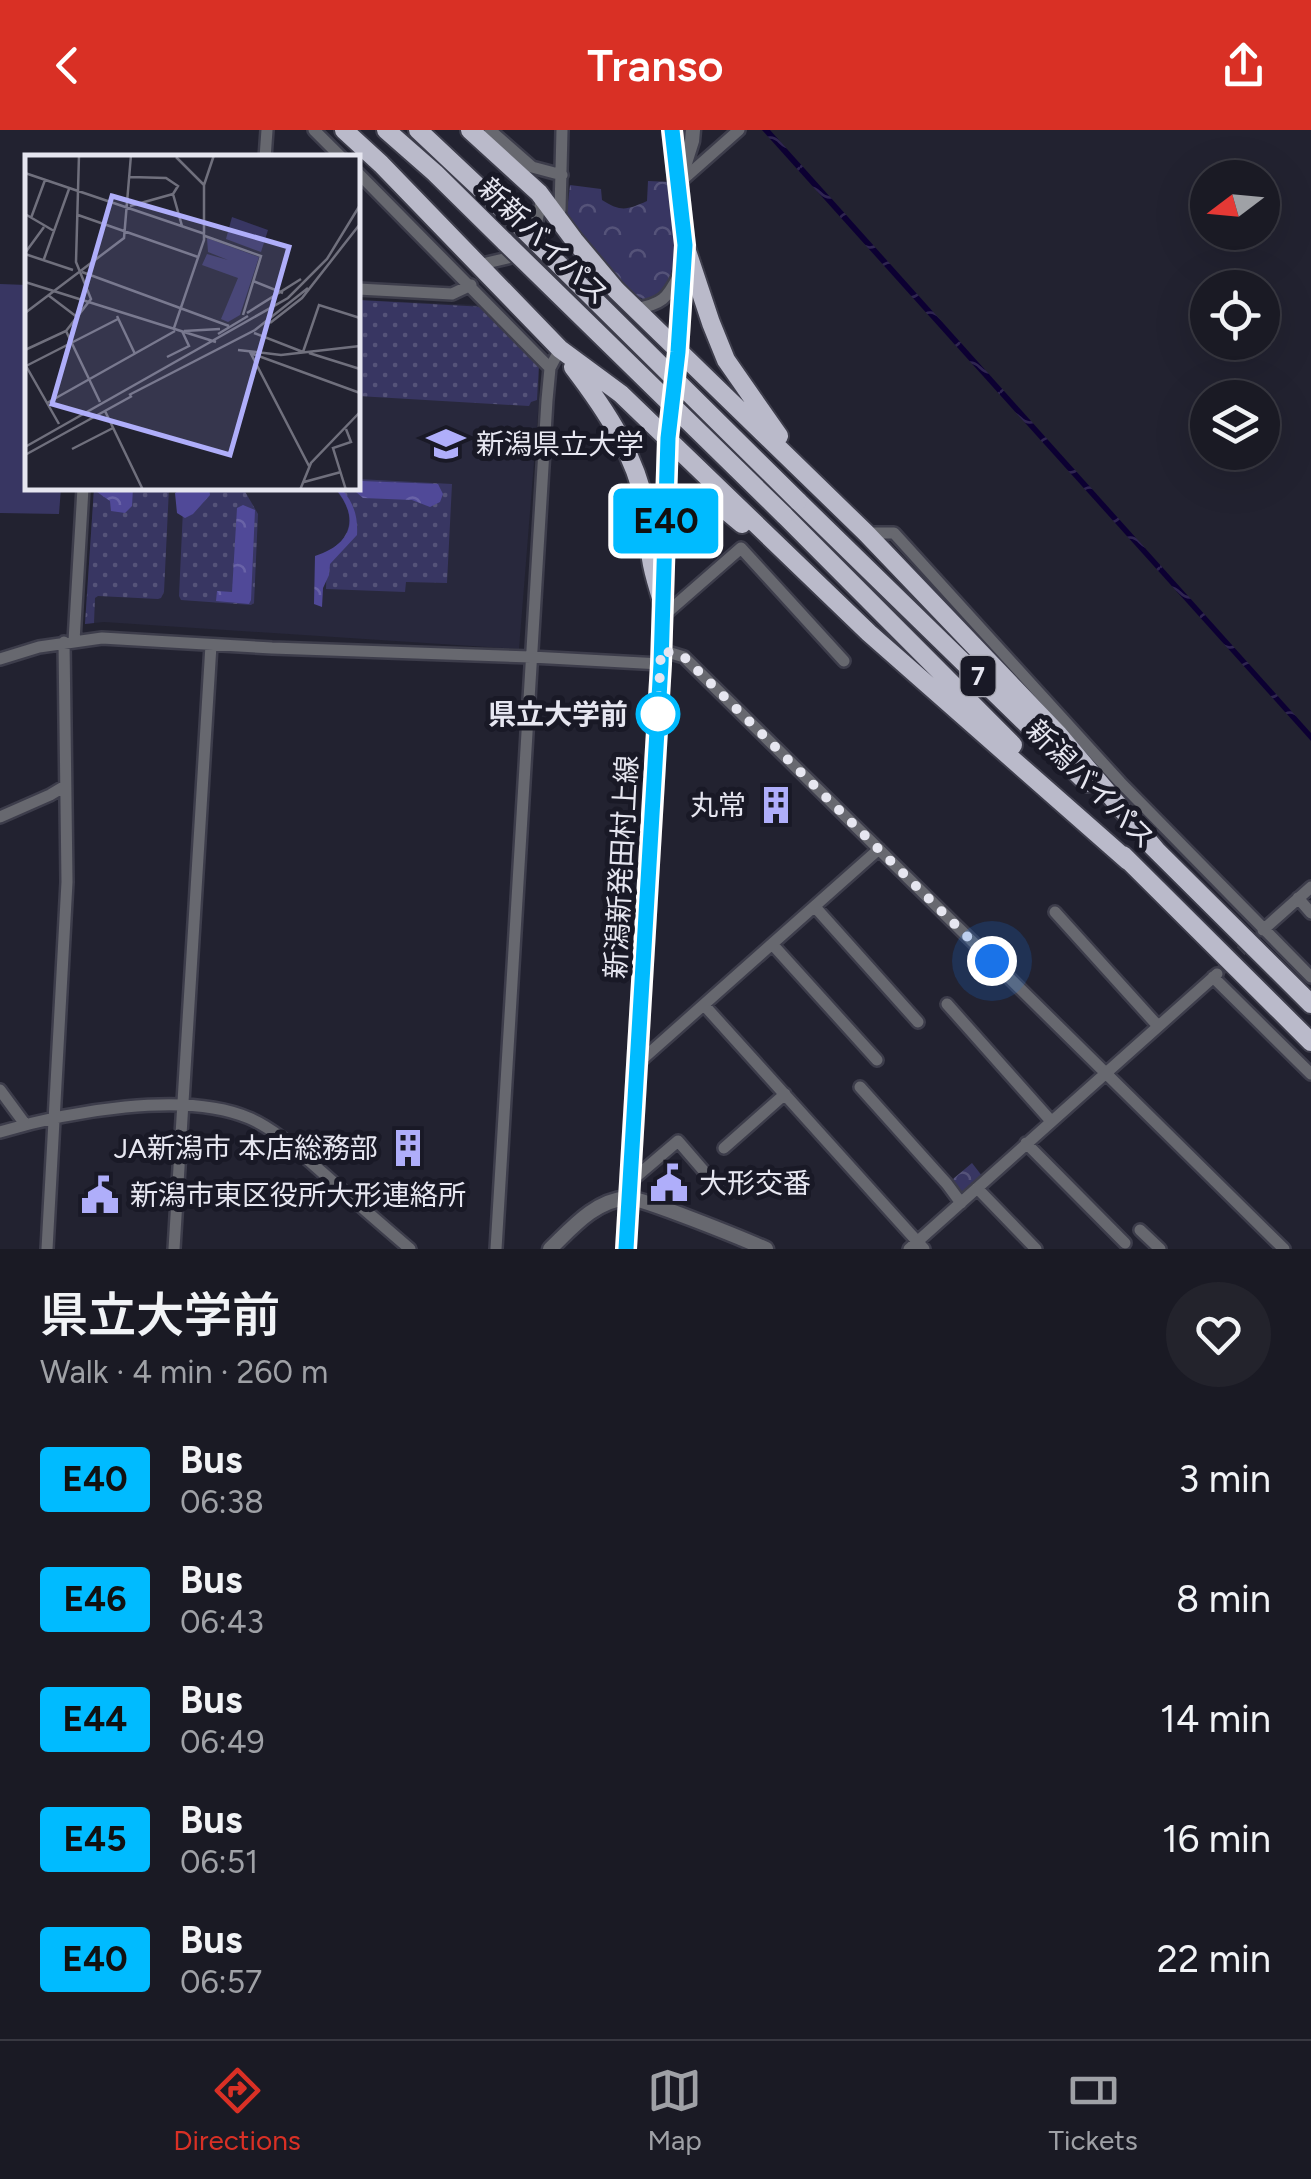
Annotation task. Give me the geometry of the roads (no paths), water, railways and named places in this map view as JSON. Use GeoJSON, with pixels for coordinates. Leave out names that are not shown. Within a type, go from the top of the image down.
{"type":"FeatureCollection","features":[{"type":"Feature","properties":{"kind":"highway"},"geometry":{"type":"LineString","coordinates":[[344,130],[560,350],[606,411],[640,482],[663,611]]}},
{"type":"Feature","properties":{"kind":"highway","name":"新新バイパス"},"geometry":{"type":"LineString","coordinates":[[386,130],[662,394]]}},
{"type":"Feature","properties":{"kind":"highway","name":"新新バイパス"},"geometry":{"type":"LineString","coordinates":[[418,130],[671,374]]}},
{"type":"Feature","properties":{"kind":"highway"},"geometry":{"type":"LineString","coordinates":[[470,130],[548,205],[634,309],[808,474],[1060,734],[1158,852]]}},
{"type":"Feature","properties":{"kind":"highway"},"geometry":{"type":"LineString","coordinates":[[685,245],[726,360],[808,474]]}},
{"type":"Feature","properties":{"kind":"highway"},"geometry":{"type":"LineString","coordinates":[[560,350],[621,394],[846,611]]}},
{"type":"Feature","properties":{"kind":"highway","name":"新潟バイパス"},"geometry":{"type":"LineString","coordinates":[[671,374],[1311,1004]]}},
{"type":"Feature","properties":{"kind":"highway","name":"新潟バイパス"},"geometry":{"type":"LineString","coordinates":[[662,394],[1311,1042]]}},
{"type":"Feature","properties":{"kind":"highway"},"geometry":{"type":"LineString","coordinates":[[666,539],[681,518],[702,509],[724,509],[846,611],[1128,860]]}},
{"type":"Feature","properties":{"kind":"main road","name":"新潟新発田村上線"},"geometry":{"type":"LineString","coordinates":[[626,1249],[661,657],[668,438],[685,245],[672,130]]}},
{"type":"Feature","properties":{"kind":"street"},"geometry":{"type":"LineString","coordinates":[[265,155],[267,130]]}},
{"type":"Feature","properties":{"kind":"street"},"geometry":{"type":"LineString","coordinates":[[314,130],[339,155]]}},
{"type":"Feature","properties":{"kind":"street"},"geometry":{"type":"LineString","coordinates":[[490,130],[532,167],[562,175]]}},
{"type":"Feature","properties":{"kind":"street"},"geometry":{"type":"LineString","coordinates":[[478,266],[508,258],[548,205],[560,210],[562,130]]}},
{"type":"Feature","properties":{"kind":"street"},"geometry":{"type":"LineString","coordinates":[[678,183],[693,130]]}},
{"type":"Feature","properties":{"kind":"street"},"geometry":{"type":"LineString","coordinates":[[678,183],[739,130]]}},
{"type":"Feature","properties":{"kind":"street"},"geometry":{"type":"LineString","coordinates":[[360,175],[550,368]]}},
{"type":"Feature","properties":{"kind":"street"},"geometry":{"type":"LineString","coordinates":[[634,309],[651,306],[668,296],[683,267]]}},
{"type":"Feature","properties":{"kind":"street"},"geometry":{"type":"LineString","coordinates":[[360,289],[452,294],[471,285]]}},
{"type":"Feature","properties":{"kind":"street"},"geometry":{"type":"LineString","coordinates":[[496,1249],[550,368],[560,350]]}},
{"type":"Feature","properties":{"kind":"street"},"geometry":{"type":"LineString","coordinates":[[47,1249],[66,882],[69,642],[83,490]]}},
{"type":"Feature","properties":{"kind":"street"},"geometry":{"type":"LineString","coordinates":[[866,532],[894,533],[1120,782],[1311,977]]}},
{"type":"Feature","properties":{"kind":"street"},"geometry":{"type":"LineString","coordinates":[[663,611],[741,548],[844,661]]}},
{"type":"Feature","properties":{"kind":"street"},"geometry":{"type":"LineString","coordinates":[[0,659],[39,647],[102,638],[386,654],[684,657],[1284,1249]]}},
{"type":"Feature","properties":{"kind":"street"},"geometry":{"type":"LineString","coordinates":[[174,1249],[212,645]]}},
{"type":"Feature","properties":{"kind":"street"},"geometry":{"type":"LineString","coordinates":[[0,817],[65,786]]}},
{"type":"Feature","properties":{"kind":"street"},"geometry":{"type":"LineString","coordinates":[[637,1064],[879,849]]}},
{"type":"Feature","properties":{"kind":"street"},"geometry":{"type":"LineString","coordinates":[[1262,930],[1311,886]]}},
{"type":"Feature","properties":{"kind":"street"},"geometry":{"type":"LineString","coordinates":[[1298,898],[1311,913]]}},
{"type":"Feature","properties":{"kind":"street"},"geometry":{"type":"LineString","coordinates":[[815,907],[918,1022]]}},
{"type":"Feature","properties":{"kind":"street"},"geometry":{"type":"LineString","coordinates":[[1054,912],[1158,1026]]}},
{"type":"Feature","properties":{"kind":"street"},"geometry":{"type":"LineString","coordinates":[[773,945],[876,1060]]}},
{"type":"Feature","properties":{"kind":"street"},"geometry":{"type":"LineString","coordinates":[[704,1005],[917,1247],[976,1188],[1215,975],[1311,1074]]}},
{"type":"Feature","properties":{"kind":"street"},"geometry":{"type":"LineString","coordinates":[[947,1004],[1051,1121]]}},
{"type":"Feature","properties":{"kind":"street"},"geometry":{"type":"LineString","coordinates":[[860,1087],[961,1203]]}},
{"type":"Feature","properties":{"kind":"street"},"geometry":{"type":"LineString","coordinates":[[0,1090],[25,1124]]}},
{"type":"Feature","properties":{"kind":"street"},"geometry":{"type":"LineString","coordinates":[[724,1148],[784,1094]]}},
{"type":"Feature","properties":{"kind":"street"},"geometry":{"type":"LineString","coordinates":[[0,1132],[54,1117],[122,1108],[219,1108],[250,1118],[270,1130],[410,1249]]}},
{"type":"Feature","properties":{"kind":"street"},"geometry":{"type":"LineString","coordinates":[[550,1249],[599,1206],[631,1189],[678,1140],[716,1185]]}},
{"type":"Feature","properties":{"kind":"street"},"geometry":{"type":"LineString","coordinates":[[1026,1143],[1125,1243]]}},
{"type":"Feature","properties":{"kind":"street"},"geometry":{"type":"LineString","coordinates":[[976,1188],[1036,1249]]}},
{"type":"Feature","properties":{"kind":"street"},"geometry":{"type":"LineString","coordinates":[[631,1189],[761,1248]]}},
{"type":"Feature","properties":{"kind":"street"},"geometry":{"type":"LineString","coordinates":[[1140,1230],[1160,1249]]}},
{"type":"Feature","properties":{"kind":"water"},"geometry":{"type":"Polygon","coordinates":[[[762,130],[770,130],[1311,733],[1311,741],[762,130]]]}},
{"type":"Feature","properties":{"kind":"tunnel"},"geometry":{"type":"LineString","coordinates":[[1217,974],[1252,940]]}},
{"type":"Feature","properties":{"kind":"place","name":"新潟県立大学"},"geometry":{"type":"Point","coordinates":[446,444]}},
{"type":"Feature","properties":{"kind":"place","name":"県立大学前"},"geometry":{"type":"Point","coordinates":[658,714]}},
{"type":"Feature","properties":{"kind":"place","name":"丸常"},"geometry":{"type":"Point","coordinates":[776,805]}},
{"type":"Feature","properties":{"kind":"place","name":"JA新潟市 本店総務部"},"geometry":{"type":"Point","coordinates":[408,1148]}},
{"type":"Feature","properties":{"kind":"place","name":"大形交番"},"geometry":{"type":"Point","coordinates":[669,1183]}},
{"type":"Feature","properties":{"kind":"place","name":"新潟市東区役所大形連絡所"},"geometry":{"type":"Point","coordinates":[100,1195]}}]}
